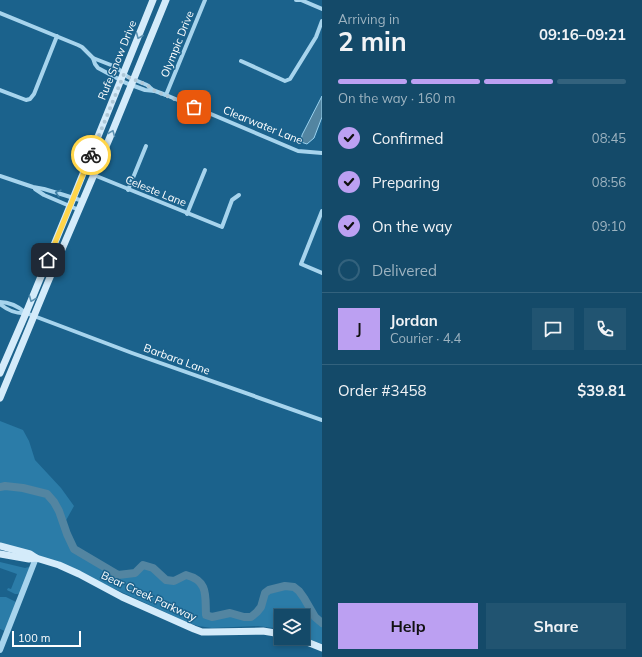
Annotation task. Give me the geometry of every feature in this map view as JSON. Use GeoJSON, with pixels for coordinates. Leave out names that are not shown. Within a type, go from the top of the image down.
{"type":"FeatureCollection","features":[{"type":"Feature","properties":{"kind":"main road","name":"Rufe Snow Drive"},"geometry":{"type":"LineString","coordinates":[[0,398],[94,176],[153,0]]}},
{"type":"Feature","properties":{"kind":"main road","name":"Rufe Snow Drive"},"geometry":{"type":"LineString","coordinates":[[0,373],[84,171],[166,0]]}},
{"type":"Feature","properties":{"kind":"main road","name":"Bear Creek Parkway"},"geometry":{"type":"LineString","coordinates":[[0,546],[30,554],[36,558],[59,565],[122,597],[187,627],[202,632],[263,631],[274,633]]}},
{"type":"Feature","properties":{"kind":"main road","name":"Bear Creek Parkway"},"geometry":{"type":"LineString","coordinates":[[0,554],[29,559],[36,558]]}},
{"type":"Feature","properties":{"kind":"main road"},"geometry":{"type":"LineString","coordinates":[[310,643],[322,648]]}},
{"type":"Feature","properties":{"kind":"street","name":"Olympic Drive"},"geometry":{"type":"LineString","coordinates":[[166,95],[204,0]]}},
{"type":"Feature","properties":{"kind":"street"},"geometry":{"type":"LineString","coordinates":[[296,0],[301,0],[322,8]]}},
{"type":"Feature","properties":{"kind":"street"},"geometry":{"type":"LineString","coordinates":[[0,13],[82,47],[93,58],[116,67],[127,80]]}},
{"type":"Feature","properties":{"kind":"street"},"geometry":{"type":"LineString","coordinates":[[241,61],[285,81],[290,79],[316,37],[322,21]]}},
{"type":"Feature","properties":{"kind":"street"},"geometry":{"type":"LineString","coordinates":[[0,90],[26,100],[30,99],[34,94],[57,36]]}},
{"type":"Feature","properties":{"kind":"street"},"geometry":{"type":"LineString","coordinates":[[93,58],[98,68],[127,80]]}},
{"type":"Feature","properties":{"kind":"street","name":"Clearwater Lane"},"geometry":{"type":"LineString","coordinates":[[127,80],[145,90],[155,91],[166,95],[298,151],[322,153]]}},
{"type":"Feature","properties":{"kind":"street"},"geometry":{"type":"LineString","coordinates":[[128,190],[146,146]]}},
{"type":"Feature","properties":{"kind":"street"},"geometry":{"type":"LineString","coordinates":[[187,214],[205,170]]}},
{"type":"Feature","properties":{"kind":"street","name":"Celeste Lane"},"geometry":{"type":"LineString","coordinates":[[84,171],[222,227],[232,200],[239,196]]}},
{"type":"Feature","properties":{"kind":"street"},"geometry":{"type":"LineString","coordinates":[[0,176],[83,202]]}},
{"type":"Feature","properties":{"kind":"street"},"geometry":{"type":"LineString","coordinates":[[33,187],[44,195],[79,210]]}},
{"type":"Feature","properties":{"kind":"street"},"geometry":{"type":"LineString","coordinates":[[322,211],[301,264],[322,273]]}},
{"type":"Feature","properties":{"kind":"street","name":"Barbara Lane"},"geometry":{"type":"LineString","coordinates":[[0,303],[7,309],[20,314],[26,313],[132,353],[322,420]]}},
{"type":"Feature","properties":{"kind":"street"},"geometry":{"type":"LineString","coordinates":[[0,650],[36,558]]}},
{"type":"Feature","properties":{"kind":"shaded area"},"geometry":{"type":"Polygon","coordinates":[[[322,96],[322,117],[314,138],[307,144],[301,142],[302,135],[322,96]]]}},
{"type":"Feature","properties":{"kind":"shaded area"},"geometry":{"type":"Polygon","coordinates":[[[0,421],[23,430],[29,441],[35,460],[61,488],[74,506],[64,524],[74,549],[118,575],[135,573],[143,565],[153,568],[166,580],[174,581],[186,575],[193,578],[202,585],[205,595],[206,615],[212,617],[230,613],[244,617],[251,617],[261,607],[265,593],[269,590],[285,586],[294,587],[322,623],[322,644],[310,640],[310,609],[274,609],[274,628],[258,626],[212,628],[198,626],[104,584],[0,544],[0,421]]]}},
{"type":"Feature","properties":{"kind":"shaded area"},"geometry":{"type":"Polygon","coordinates":[[[0,562],[25,568],[29,567],[21,592],[18,594],[7,590],[8,588],[11,589],[17,574],[0,568],[0,562]]]}},
{"type":"Feature","properties":{"kind":"shaded area"},"geometry":{"type":"Polygon","coordinates":[[[0,597],[6,597],[16,602],[5,631],[0,629],[0,597]]]}},
{"type":"Feature","properties":{"kind":"waterway"},"geometry":{"type":"LineString","coordinates":[[0,487],[5,486],[23,488],[47,494],[59,511],[74,549],[118,575],[135,573],[143,565],[153,568],[166,580],[174,581],[186,575],[199,581],[204,590],[206,615],[212,617],[230,613],[244,617],[251,617],[261,607],[265,593],[269,590],[285,586],[294,587],[299,591],[315,617],[322,623]]}},
{"type":"Feature","properties":{"kind":"way so far"},"geometry":{"type":"LineString","coordinates":[[91,155],[124,74],[147,85],[155,91],[194,107]]}},
{"type":"Feature","properties":{"kind":"route"},"geometry":{"type":"LineString","coordinates":[[48,260],[91,155]]}}]}
